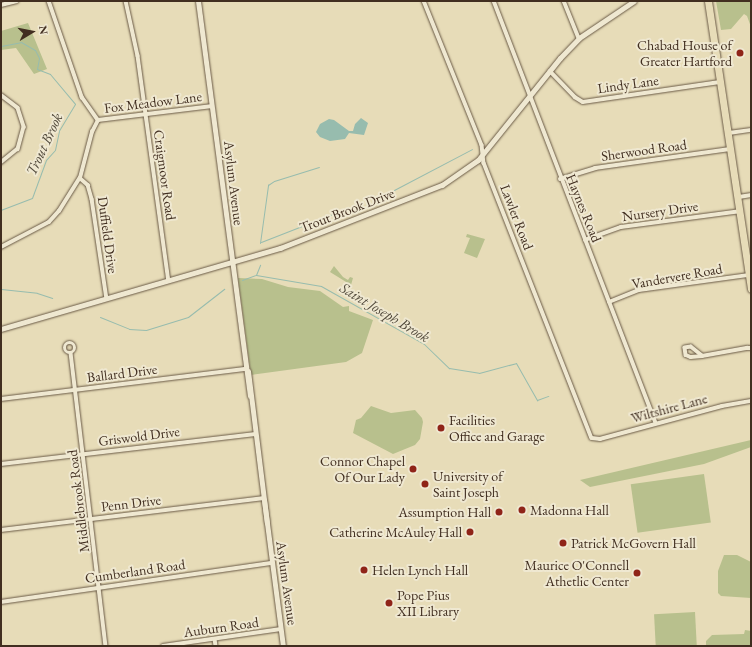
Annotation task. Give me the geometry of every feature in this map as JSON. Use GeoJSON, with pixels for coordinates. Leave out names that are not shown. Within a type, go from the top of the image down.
{"type":"FeatureCollection","features":[{"type":"Feature","properties":{"kind":"highway"},"geometry":{"type":"LineString","coordinates":[[708,1],[722,81],[740,211],[749,262],[751,289]]}},
{"type":"Feature","properties":{"kind":"main road","name":"Asylum Avenue"},"geometry":{"type":"LineString","coordinates":[[198,1],[246,369],[264,499],[269,520],[267,523],[283,646]]}},
{"type":"Feature","properties":{"kind":"main road","name":"Trout Brook Drive"},"geometry":{"type":"LineString","coordinates":[[1,329],[280,248],[442,185],[463,173],[483,154],[550,70],[579,38],[634,1]]}},
{"type":"Feature","properties":{"kind":"street"},"geometry":{"type":"LineString","coordinates":[[1,5],[17,1]]}},
{"type":"Feature","properties":{"kind":"street"},"geometry":{"type":"LineString","coordinates":[[49,1],[82,97],[98,120]]}},
{"type":"Feature","properties":{"kind":"street","name":"Craigmoor Road"},"geometry":{"type":"LineString","coordinates":[[126,1],[138,56],[169,281]]}},
{"type":"Feature","properties":{"kind":"street","name":"Lawler Road"},"geometry":{"type":"LineString","coordinates":[[424,1],[483,154],[484,163],[594,439]]}},
{"type":"Feature","properties":{"kind":"street","name":"Haynes Road"},"geometry":{"type":"LineString","coordinates":[[494,1],[560,179],[656,423]]}},
{"type":"Feature","properties":{"kind":"street"},"geometry":{"type":"LineString","coordinates":[[564,1],[579,38]]}},
{"type":"Feature","properties":{"kind":"street","name":"Lindy Lane"},"geometry":{"type":"LineString","coordinates":[[550,70],[575,97],[583,102],[722,81]]}},
{"type":"Feature","properties":{"kind":"street"},"geometry":{"type":"LineString","coordinates":[[1,95],[15,104],[24,127],[18,149],[1,163]]}},
{"type":"Feature","properties":{"kind":"street","name":"Fox Meadow Lane"},"geometry":{"type":"LineString","coordinates":[[1,247],[52,219],[80,178],[92,132],[98,120],[212,106]]}},
{"type":"Feature","properties":{"kind":"street"},"geometry":{"type":"LineString","coordinates":[[729,133],[751,130]]}},
{"type":"Feature","properties":{"kind":"street","name":"Sherwood Road"},"geometry":{"type":"LineString","coordinates":[[560,179],[595,168],[732,149]]}},
{"type":"Feature","properties":{"kind":"street","name":"Duffield Drive"},"geometry":{"type":"LineString","coordinates":[[80,178],[88,185],[92,199],[107,299]]}},
{"type":"Feature","properties":{"kind":"street"},"geometry":{"type":"LineString","coordinates":[[739,197],[751,195]]}},
{"type":"Feature","properties":{"kind":"street","name":"Nursery Drive"},"geometry":{"type":"LineString","coordinates":[[585,240],[621,227],[740,211]]}},
{"type":"Feature","properties":{"kind":"street","name":"Vandervere Road"},"geometry":{"type":"LineString","coordinates":[[609,302],[639,290],[749,274]]}},
{"type":"Feature","properties":{"kind":"street"},"geometry":{"type":"LineString","coordinates":[[702,356],[691,347],[685,348],[688,357],[702,356],[751,348]]}},
{"type":"Feature","properties":{"kind":"street","name":"Middlebrook Road"},"geometry":{"type":"LineString","coordinates":[[71,353],[106,646]]}},
{"type":"Feature","properties":{"kind":"street","name":"Ballard Drive"},"geometry":{"type":"LineString","coordinates":[[1,399],[246,369]]}},
{"type":"Feature","properties":{"kind":"street","name":"Wiltshire Lane"},"geometry":{"type":"LineString","coordinates":[[594,439],[722,406],[751,401]]}},
{"type":"Feature","properties":{"kind":"street","name":"Griswold Drive"},"geometry":{"type":"LineString","coordinates":[[1,464],[255,434]]}},
{"type":"Feature","properties":{"kind":"street","name":"Penn Drive"},"geometry":{"type":"LineString","coordinates":[[1,530],[264,499]]}},
{"type":"Feature","properties":{"kind":"street","name":"Cumberland Road"},"geometry":{"type":"LineString","coordinates":[[1,602],[272,563]]}},
{"type":"Feature","properties":{"kind":"street","name":"Auburn Road"},"geometry":{"type":"LineString","coordinates":[[163,646],[281,629]]}},
{"type":"Feature","properties":{"kind":"street"},"geometry":{"type":"LineString","coordinates":[[215,639],[216,646]]}},
{"type":"Feature","properties":{"kind":"green space"},"geometry":{"type":"Polygon","coordinates":[[[716,1],[751,1],[751,27],[747,16],[744,14],[731,29],[721,30],[716,1]]]}},
{"type":"Feature","properties":{"kind":"green space"},"geometry":{"type":"Polygon","coordinates":[[[28,23],[47,69],[34,74],[16,48],[1,50],[1,31],[28,23]]]}},
{"type":"Feature","properties":{"kind":"green space"},"geometry":{"type":"Polygon","coordinates":[[[467,234],[485,239],[477,258],[464,253],[470,238],[466,237],[467,234]]]}},
{"type":"Feature","properties":{"kind":"green space"},"geometry":{"type":"Polygon","coordinates":[[[334,266],[343,277],[348,280],[350,277],[353,278],[351,285],[330,272],[334,266]]]}},
{"type":"Feature","properties":{"kind":"green space"},"geometry":{"type":"Polygon","coordinates":[[[238,278],[262,279],[288,287],[320,291],[343,307],[349,306],[349,311],[373,320],[362,353],[346,362],[251,375],[238,278]]]}},
{"type":"Feature","properties":{"kind":"green space"},"geometry":{"type":"Polygon","coordinates":[[[371,406],[391,413],[415,410],[422,418],[423,422],[420,439],[415,445],[393,454],[353,433],[356,420],[361,418],[371,406]]]}},
{"type":"Feature","properties":{"kind":"green space"},"geometry":{"type":"Polygon","coordinates":[[[751,440],[751,447],[704,464],[590,487],[580,480],[751,440]]]}},
{"type":"Feature","properties":{"kind":"green space"},"geometry":{"type":"Polygon","coordinates":[[[704,474],[711,523],[638,533],[631,484],[704,474]]]}},
{"type":"Feature","properties":{"kind":"green space"},"geometry":{"type":"Polygon","coordinates":[[[724,555],[737,555],[751,562],[751,598],[721,596],[718,593],[718,571],[724,555]]]}},
{"type":"Feature","properties":{"kind":"green space"},"geometry":{"type":"Polygon","coordinates":[[[695,612],[697,646],[656,646],[654,614],[695,612]]]}},
{"type":"Feature","properties":{"kind":"green space"},"geometry":{"type":"Polygon","coordinates":[[[745,630],[751,631],[751,646],[706,646],[706,641],[712,635],[744,634],[745,630]]]}},
{"type":"Feature","properties":{"kind":"shaded area"},"geometry":{"type":"Polygon","coordinates":[[[361,118],[368,123],[364,135],[349,133],[345,139],[330,141],[320,137],[316,132],[320,124],[329,119],[334,120],[349,131],[353,131],[355,124],[361,118]]]}},
{"type":"Feature","properties":{"kind":"waterway","name":"Trout Brook"},"geometry":{"type":"LineString","coordinates":[[1,46],[21,42],[35,50],[39,58],[37,69],[50,74],[75,104],[59,131],[55,150],[46,160],[32,198],[1,210]]}},
{"type":"Feature","properties":{"kind":"waterway"},"geometry":{"type":"LineString","coordinates":[[394,190],[472,149]]}},
{"type":"Feature","properties":{"kind":"waterway"},"geometry":{"type":"LineString","coordinates":[[260,243],[268,185],[274,181],[319,167]]}},
{"type":"Feature","properties":{"kind":"waterway"},"geometry":{"type":"LineString","coordinates":[[261,242],[345,209]]}},
{"type":"Feature","properties":{"kind":"waterway"},"geometry":{"type":"LineString","coordinates":[[256,275],[260,265]]}},
{"type":"Feature","properties":{"kind":"waterway","name":"Saint Joseph Brook"},"geometry":{"type":"LineString","coordinates":[[242,280],[256,275],[321,286],[424,344],[449,368],[479,373],[516,363],[537,400],[548,396]]}},
{"type":"Feature","properties":{"kind":"waterway"},"geometry":{"type":"LineString","coordinates":[[1,289],[37,293],[52,298]]}},
{"type":"Feature","properties":{"kind":"waterway"},"geometry":{"type":"LineString","coordinates":[[100,317],[129,329],[146,330],[188,317],[224,289]]}},
{"type":"Feature","properties":{"kind":"place","name":"Chabad House of Greater Hartford"},"geometry":{"type":"Point","coordinates":[740,53]}},
{"type":"Feature","properties":{"kind":"place","name":"Facilities Office and Garage"},"geometry":{"type":"Point","coordinates":[441,428]}},
{"type":"Feature","properties":{"kind":"place","name":"Connor Chapel Of Our Lady"},"geometry":{"type":"Point","coordinates":[413,469]}},
{"type":"Feature","properties":{"kind":"place","name":"University of Saint Joseph"},"geometry":{"type":"Point","coordinates":[425,484]}},
{"type":"Feature","properties":{"kind":"place","name":"Madonna Hall"},"geometry":{"type":"Point","coordinates":[522,510]}},
{"type":"Feature","properties":{"kind":"place","name":"Assumption Hall"},"geometry":{"type":"Point","coordinates":[499,512]}},
{"type":"Feature","properties":{"kind":"place","name":"Catherine McAuley Hall"},"geometry":{"type":"Point","coordinates":[470,532]}},
{"type":"Feature","properties":{"kind":"place","name":"Patrick McGovern Hall"},"geometry":{"type":"Point","coordinates":[563,543]}},
{"type":"Feature","properties":{"kind":"place","name":"Helen Lynch Hall"},"geometry":{"type":"Point","coordinates":[364,570]}},
{"type":"Feature","properties":{"kind":"place","name":"Maurice O'Connell Athetlic Center"},"geometry":{"type":"Point","coordinates":[637,573]}},
{"type":"Feature","properties":{"kind":"place","name":"Pope Pius XII Library"},"geometry":{"type":"Point","coordinates":[389,603]}}]}
